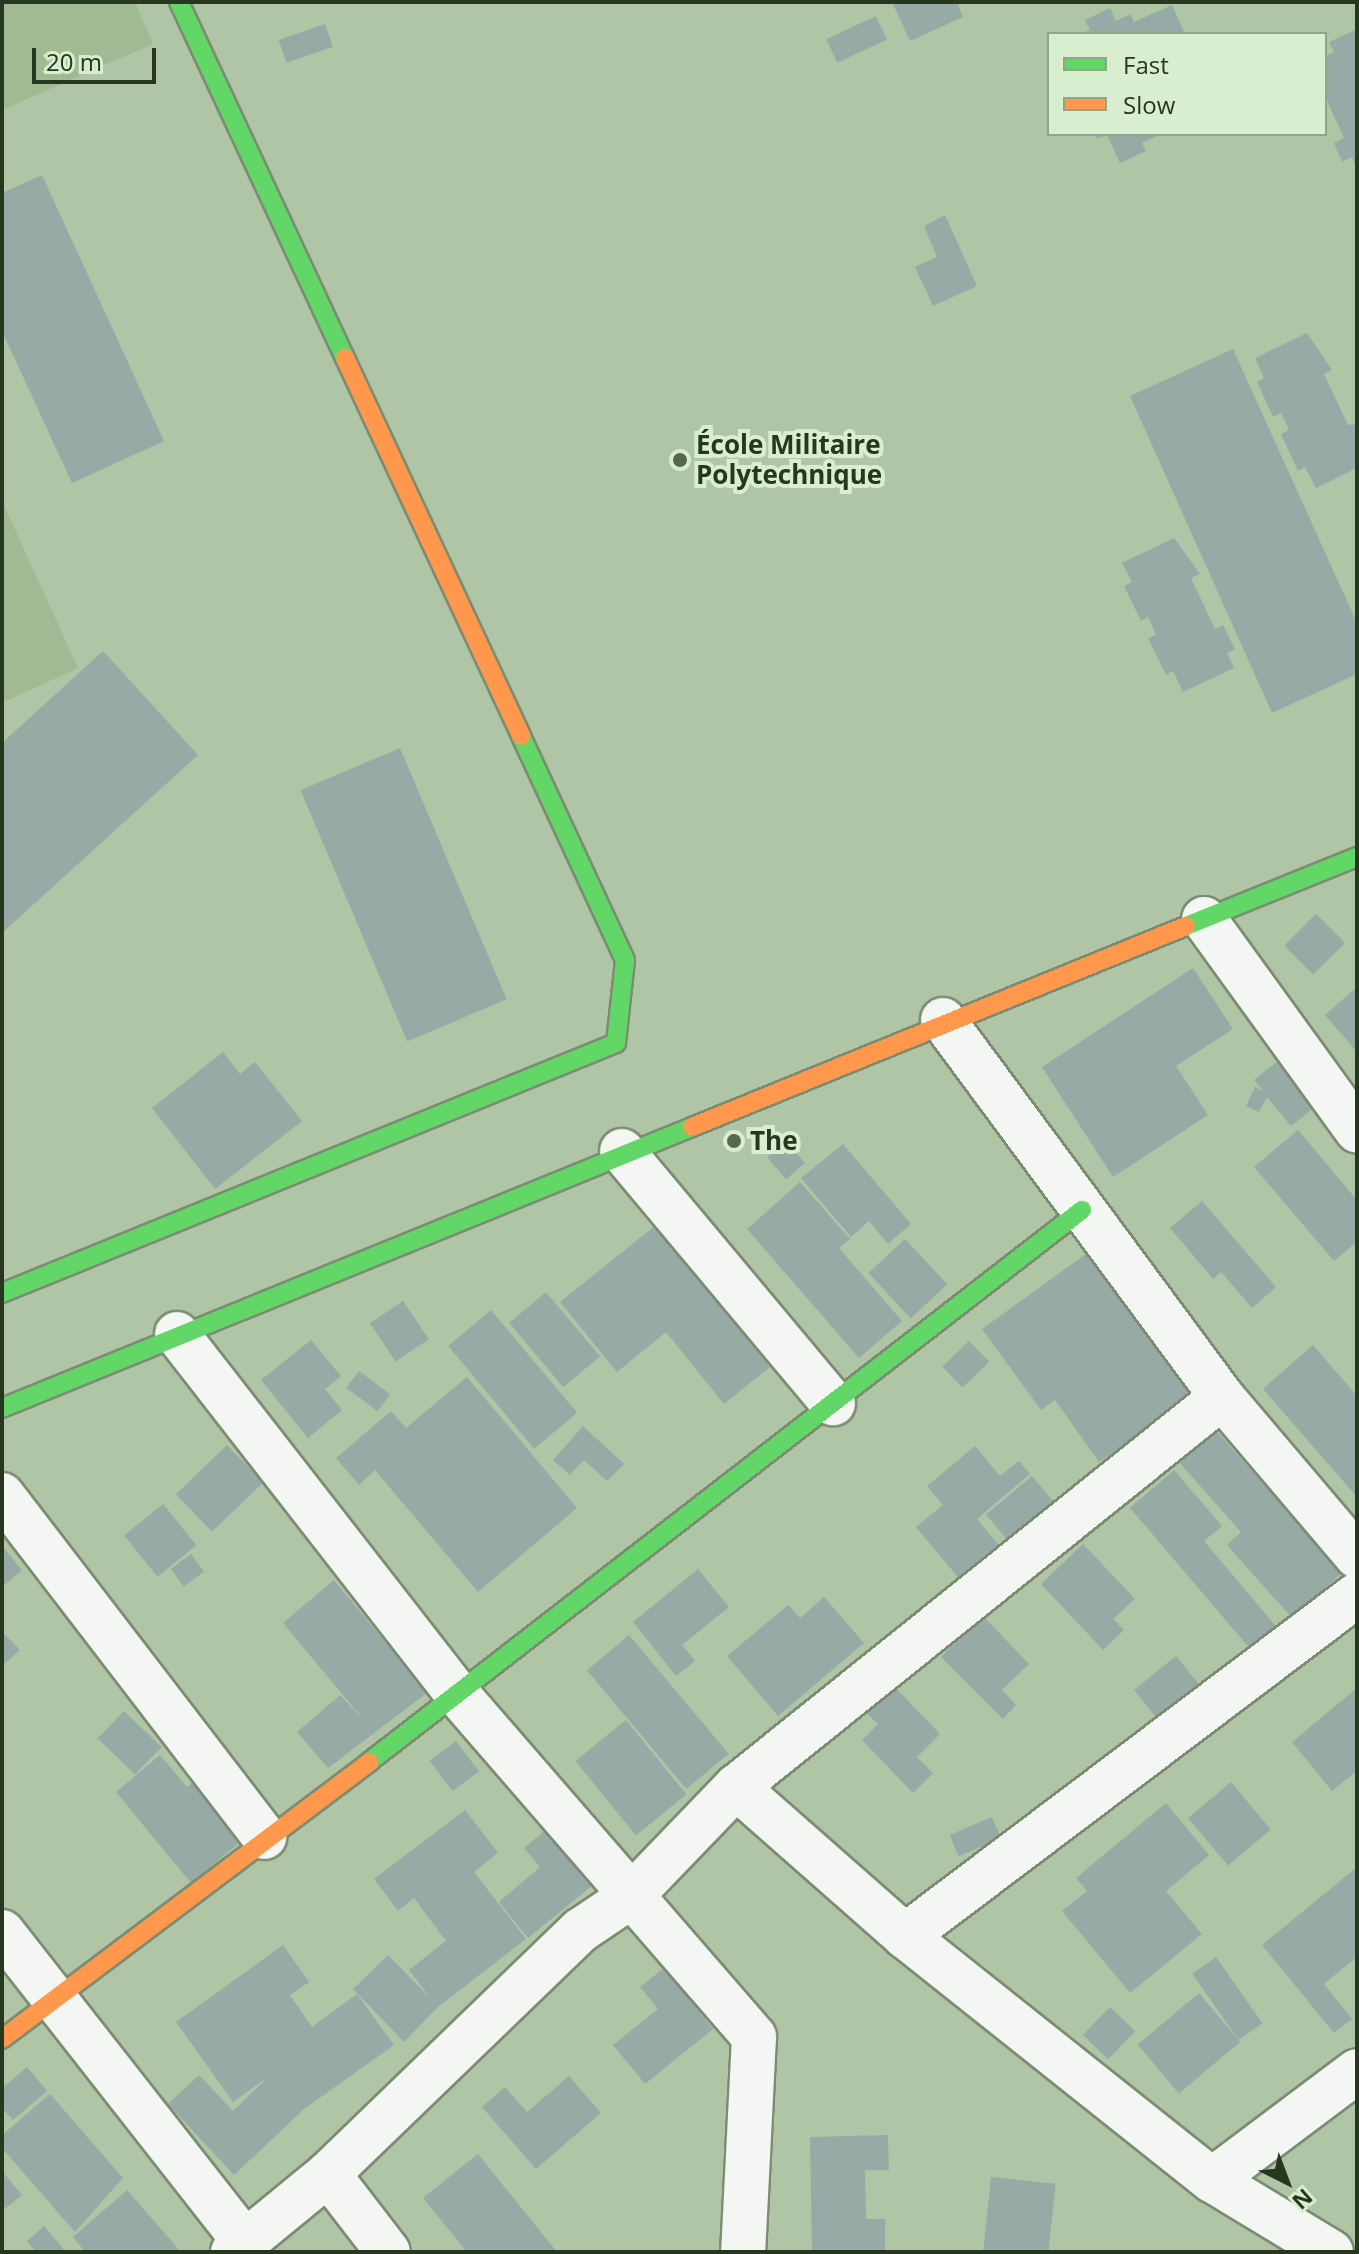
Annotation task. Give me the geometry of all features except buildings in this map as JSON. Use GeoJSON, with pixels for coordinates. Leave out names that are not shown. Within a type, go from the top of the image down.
{"type":"FeatureCollection","features":[{"type":"Feature","properties":{"kind":"street"},"geometry":{"type":"LineString","coordinates":[[2,1293],[616,1043],[625,960],[179,2]]}},
{"type":"Feature","properties":{"kind":"street"},"geometry":{"type":"LineString","coordinates":[[2,1408],[943,1020],[1357,857]]}},
{"type":"Feature","properties":{"kind":"street"},"geometry":{"type":"LineString","coordinates":[[1204,919],[1357,1130]]}},
{"type":"Feature","properties":{"kind":"street"},"geometry":{"type":"LineString","coordinates":[[943,1020],[1222,1397],[1357,1556]]}},
{"type":"Feature","properties":{"kind":"street"},"geometry":{"type":"LineString","coordinates":[[622,1151],[833,1403]]}},
{"type":"Feature","properties":{"kind":"street"},"geometry":{"type":"LineString","coordinates":[[2,2039],[264,1837],[458,1695],[1082,1210]]}},
{"type":"Feature","properties":{"kind":"street"},"geometry":{"type":"LineString","coordinates":[[177,1334],[458,1695],[754,2037],[743,2252]]}},
{"type":"Feature","properties":{"kind":"street"},"geometry":{"type":"LineString","coordinates":[[2,1932],[239,2247],[328,2174],[581,1930],[630,1897],[736,1787],[1222,1397]]}},
{"type":"Feature","properties":{"kind":"street"},"geometry":{"type":"LineString","coordinates":[[2,1495],[264,1837]]}},
{"type":"Feature","properties":{"kind":"street"},"geometry":{"type":"LineString","coordinates":[[905,1936],[1357,1595]]}},
{"type":"Feature","properties":{"kind":"street"},"geometry":{"type":"LineString","coordinates":[[736,1787],[905,1936],[1212,2180],[1330,2252]]}},
{"type":"Feature","properties":{"kind":"street"},"geometry":{"type":"LineString","coordinates":[[1212,2180],[1357,2071]]}},
{"type":"Feature","properties":{"kind":"street"},"geometry":{"type":"LineString","coordinates":[[328,2174],[388,2252]]}},
{"type":"Feature","properties":{"kind":"green space"},"geometry":{"type":"Polygon","coordinates":[[[2,2],[135,2],[153,44],[2,110],[2,2]]]}},
{"type":"Feature","properties":{"kind":"green space"},"geometry":{"type":"Polygon","coordinates":[[[2,501],[78,668],[2,703],[2,501]]]}},
{"type":"Feature","properties":{"kind":"traffic: fast"},"geometry":{"type":"LineString","coordinates":[[179,2],[345,358]]}},
{"type":"Feature","properties":{"kind":"traffic: fast"},"geometry":{"type":"LineString","coordinates":[[2,1293],[616,1043],[625,960],[521,736]]}},
{"type":"Feature","properties":{"kind":"traffic: fast"},"geometry":{"type":"LineString","coordinates":[[1186,926],[1357,857]]}},
{"type":"Feature","properties":{"kind":"traffic: fast"},"geometry":{"type":"LineString","coordinates":[[2,1408],[692,1127]]}},
{"type":"Feature","properties":{"kind":"traffic: fast"},"geometry":{"type":"LineString","coordinates":[[369,1762],[1082,1210]]}},
{"type":"Feature","properties":{"kind":"traffic: slow"},"geometry":{"type":"LineString","coordinates":[[345,358],[521,736]]}},
{"type":"Feature","properties":{"kind":"traffic: slow"},"geometry":{"type":"LineString","coordinates":[[692,1127],[1186,926]]}},
{"type":"Feature","properties":{"kind":"traffic: slow"},"geometry":{"type":"LineString","coordinates":[[2,2039],[369,1762]]}},
{"type":"Feature","properties":{"kind":"place","name":"École Militaire Polytechnique"},"geometry":{"type":"Point","coordinates":[680,460]}},
{"type":"Feature","properties":{"kind":"place","name":"The"},"geometry":{"type":"Point","coordinates":[734,1141]}}]}
